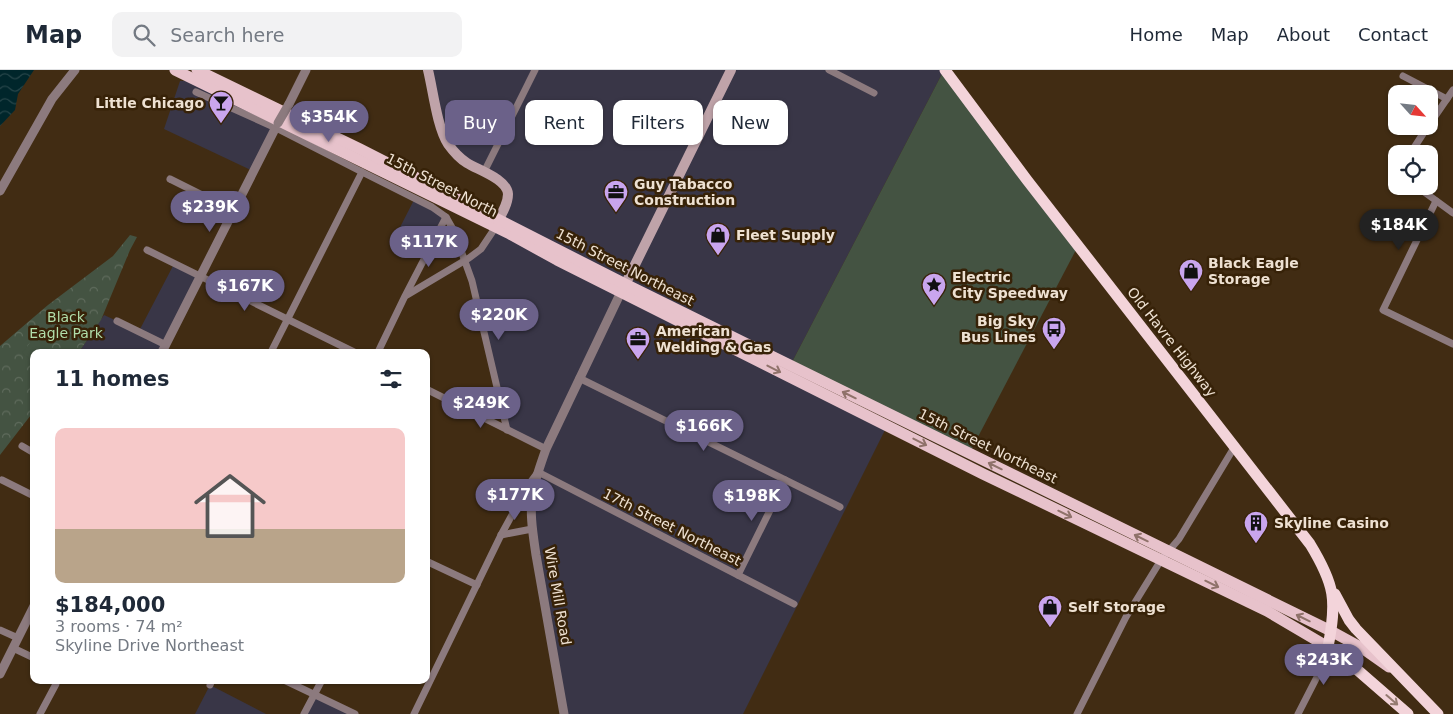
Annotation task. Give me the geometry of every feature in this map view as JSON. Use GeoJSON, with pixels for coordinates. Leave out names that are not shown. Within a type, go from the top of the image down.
{"type":"FeatureCollection","features":[{"type":"Feature","properties":{"kind":"highway","name":"Old Havre Highway"},"geometry":{"type":"LineString","coordinates":[[945,70],[1033,188],[1235,446],[1280,508],[1310,544],[1325,568],[1332,588],[1334,606],[1328,647]]}},
{"type":"Feature","properties":{"kind":"highway"},"geometry":{"type":"LineString","coordinates":[[1332,588],[1349,620],[1404,679]]}},
{"type":"Feature","properties":{"kind":"highway","name":"15th Street Northeast"},"geometry":{"type":"LineString","coordinates":[[1328,647],[1408,714]]}},
{"type":"Feature","properties":{"kind":"highway","name":"15th Street Northeast"},"geometry":{"type":"LineString","coordinates":[[1404,679],[1438,714]]}},
{"type":"Feature","properties":{"kind":"main road","name":"15th Street North"},"geometry":{"type":"LineString","coordinates":[[175,70],[509,230]]}},
{"type":"Feature","properties":{"kind":"main road","name":"15th Street North"},"geometry":{"type":"LineString","coordinates":[[196,70],[360,149],[496,224]]}},
{"type":"Feature","properties":{"kind":"main road"},"geometry":{"type":"LineString","coordinates":[[428,70],[446,140],[461,158],[502,183],[508,194],[496,224]]}},
{"type":"Feature","properties":{"kind":"main road"},"geometry":{"type":"LineString","coordinates":[[623,288],[732,70]]}},
{"type":"Feature","properties":{"kind":"main road","name":"15th Street Northeast"},"geometry":{"type":"LineString","coordinates":[[509,230],[1164,556],[1267,611],[1328,647]]}},
{"type":"Feature","properties":{"kind":"main road","name":"15th Street Northeast"},"geometry":{"type":"LineString","coordinates":[[1164,556],[1331,631],[1362,648],[1404,679]]}},
{"type":"Feature","properties":{"kind":"street"},"geometry":{"type":"LineString","coordinates":[[0,191],[52,99],[75,70]]}},
{"type":"Feature","properties":{"kind":"street"},"geometry":{"type":"LineString","coordinates":[[117,321],[164,349],[306,70]]}},
{"type":"Feature","properties":{"kind":"street"},"geometry":{"type":"LineString","coordinates":[[484,172],[535,70]]}},
{"type":"Feature","properties":{"kind":"street"},"geometry":{"type":"LineString","coordinates":[[829,70],[874,93]]}},
{"type":"Feature","properties":{"kind":"street"},"geometry":{"type":"LineString","coordinates":[[1403,76],[1447,99]]}},
{"type":"Feature","properties":{"kind":"street"},"geometry":{"type":"LineString","coordinates":[[1438,112],[1453,90]]}},
{"type":"Feature","properties":{"kind":"street","name":"15th Street North"},"geometry":{"type":"LineString","coordinates":[[196,92],[277,126],[432,207],[446,217],[454,231],[464,260]]}},
{"type":"Feature","properties":{"kind":"street"},"geometry":{"type":"LineString","coordinates":[[273,349],[362,172]]}},
{"type":"Feature","properties":{"kind":"street"},"geometry":{"type":"LineString","coordinates":[[170,179],[234,211]]}},
{"type":"Feature","properties":{"kind":"street"},"geometry":{"type":"LineString","coordinates":[[1428,195],[1453,213]]}},
{"type":"Feature","properties":{"kind":"street"},"geometry":{"type":"LineString","coordinates":[[1436,201],[1383,310],[1453,344]]}},
{"type":"Feature","properties":{"kind":"street"},"geometry":{"type":"LineString","coordinates":[[379,349],[446,217]]}},
{"type":"Feature","properties":{"kind":"street"},"geometry":{"type":"LineString","coordinates":[[405,296],[481,249],[496,224]]}},
{"type":"Feature","properties":{"kind":"street"},"geometry":{"type":"LineString","coordinates":[[147,250],[287,321],[348,349]]}},
{"type":"Feature","properties":{"kind":"street"},"geometry":{"type":"LineString","coordinates":[[464,260],[472,281],[508,430]]}},
{"type":"Feature","properties":{"kind":"street","name":"Wire Mill Road"},"geometry":{"type":"LineString","coordinates":[[564,714],[532,529],[533,493],[546,449],[623,288]]}},
{"type":"Feature","properties":{"kind":"street"},"geometry":{"type":"LineString","coordinates":[[579,378],[840,507]]}},
{"type":"Feature","properties":{"kind":"street"},"geometry":{"type":"LineString","coordinates":[[430,391],[546,449]]}},
{"type":"Feature","properties":{"kind":"street"},"geometry":{"type":"LineString","coordinates":[[22,446],[30,451]]}},
{"type":"Feature","properties":{"kind":"street"},"geometry":{"type":"LineString","coordinates":[[1078,714],[1126,616],[1164,556],[1179,539],[1196,507],[1235,446]]}},
{"type":"Feature","properties":{"kind":"street"},"geometry":{"type":"LineString","coordinates":[[430,681],[501,535],[529,484],[538,472]]}},
{"type":"Feature","properties":{"kind":"street","name":"17th Street Northeast"},"geometry":{"type":"LineString","coordinates":[[538,472],[794,604]]}},
{"type":"Feature","properties":{"kind":"street"},"geometry":{"type":"LineString","coordinates":[[2,480],[30,494]]}},
{"type":"Feature","properties":{"kind":"street"},"geometry":{"type":"LineString","coordinates":[[738,574],[785,480]]}},
{"type":"Feature","properties":{"kind":"street"},"geometry":{"type":"LineString","coordinates":[[501,535],[532,529]]}},
{"type":"Feature","properties":{"kind":"street"},"geometry":{"type":"LineString","coordinates":[[430,563],[477,585]]}},
{"type":"Feature","properties":{"kind":"street"},"geometry":{"type":"LineString","coordinates":[[0,674],[30,614]]}},
{"type":"Feature","properties":{"kind":"street"},"geometry":{"type":"LineString","coordinates":[[0,630],[18,638]]}},
{"type":"Feature","properties":{"kind":"street"},"geometry":{"type":"LineString","coordinates":[[1298,714],[1318,675],[1328,647]]}},
{"type":"Feature","properties":{"kind":"street"},"geometry":{"type":"LineString","coordinates":[[13,648],[30,656]]}},
{"type":"Feature","properties":{"kind":"street"},"geometry":{"type":"LineString","coordinates":[[40,714],[56,684]]}},
{"type":"Feature","properties":{"kind":"street"},"geometry":{"type":"LineString","coordinates":[[293,684],[356,714]]}},
{"type":"Feature","properties":{"kind":"street"},"geometry":{"type":"LineString","coordinates":[[304,714],[320,684]]}},
{"type":"Feature","properties":{"kind":"street"},"geometry":{"type":"LineString","coordinates":[[414,714],[429,684]]}},
{"type":"Feature","properties":{"kind":"shaded area"},"geometry":{"type":"Polygon","coordinates":[[[429,70],[944,70],[790,366],[498,220],[506,188],[468,163],[451,145],[515,145],[515,100],[445,100],[445,136],[429,70]]]}},
{"type":"Feature","properties":{"kind":"shaded area"},"geometry":{"type":"Polygon","coordinates":[[[180,81],[192,81],[278,123],[255,172],[164,129],[180,81]]]}},
{"type":"Feature","properties":{"kind":"shaded area"},"geometry":{"type":"Polygon","coordinates":[[[415,198],[446,217],[426,257],[393,241],[415,198]]]}},
{"type":"Feature","properties":{"kind":"shaded area"},"geometry":{"type":"Polygon","coordinates":[[[495,228],[887,426],[743,714],[565,714],[532,505],[546,449],[507,430],[464,260],[481,249],[495,228]]]}},
{"type":"Feature","properties":{"kind":"shaded area"},"geometry":{"type":"Polygon","coordinates":[[[174,264],[201,277],[164,349],[81,349],[104,315],[139,331],[174,264]]]}},
{"type":"Feature","properties":{"kind":"shaded area"},"geometry":{"type":"Polygon","coordinates":[[[210,685],[266,714],[195,714],[210,685]]]}},
{"type":"Feature","properties":{"kind":"shaded area"},"geometry":{"type":"Polygon","coordinates":[[[314,694],[355,714],[304,714],[314,694]]]}},
{"type":"Feature","properties":{"kind":"green space","name":"Electric City Speedway"},"geometry":{"type":"Polygon","coordinates":[[[944,70],[1078,246],[969,454],[790,366],[944,70]]]}},
{"type":"Feature","properties":{"kind":"green space","name":"Black Eagle Park"},"geometry":{"type":"Polygon","coordinates":[[[130,235],[137,237],[101,320],[81,349],[30,349],[30,416],[0,455],[0,346],[48,305],[113,256],[130,235]]]}},
{"type":"Feature","properties":{"kind":"green space"},"geometry":{"type":"Polygon","coordinates":[[[34,338],[48,349],[30,349],[30,359],[22,353],[34,338]]]}},
{"type":"Feature","properties":{"kind":"water"},"geometry":{"type":"Polygon","coordinates":[[[0,70],[34,70],[18,94],[15,110],[0,126],[0,70]]]}},
{"type":"Feature","properties":{"kind":"place","name":"Little Chicago"},"geometry":{"type":"Point","coordinates":[221,124]}},
{"type":"Feature","properties":{"kind":"place","name":"Guy Tabacco Construction"},"geometry":{"type":"Point","coordinates":[616,213]}},
{"type":"Feature","properties":{"kind":"place","name":"Fleet Supply"},"geometry":{"type":"Point","coordinates":[718,256]}},
{"type":"Feature","properties":{"kind":"place","name":"Black Eagle Storage"},"geometry":{"type":"Point","coordinates":[1191,292]}},
{"type":"Feature","properties":{"kind":"place","name":"Electric City Speedway"},"geometry":{"type":"Point","coordinates":[934,306]}},
{"type":"Feature","properties":{"kind":"place","name":"Big Sky Bus Lines"},"geometry":{"type":"Point","coordinates":[1054,350]}},
{"type":"Feature","properties":{"kind":"place","name":"American Welding & Gas"},"geometry":{"type":"Point","coordinates":[638,360]}},
{"type":"Feature","properties":{"kind":"place","name":"Skyline Casino"},"geometry":{"type":"Point","coordinates":[1256,544]}},
{"type":"Feature","properties":{"kind":"place","name":"Self Storage"},"geometry":{"type":"Point","coordinates":[1050,628]}}]}
